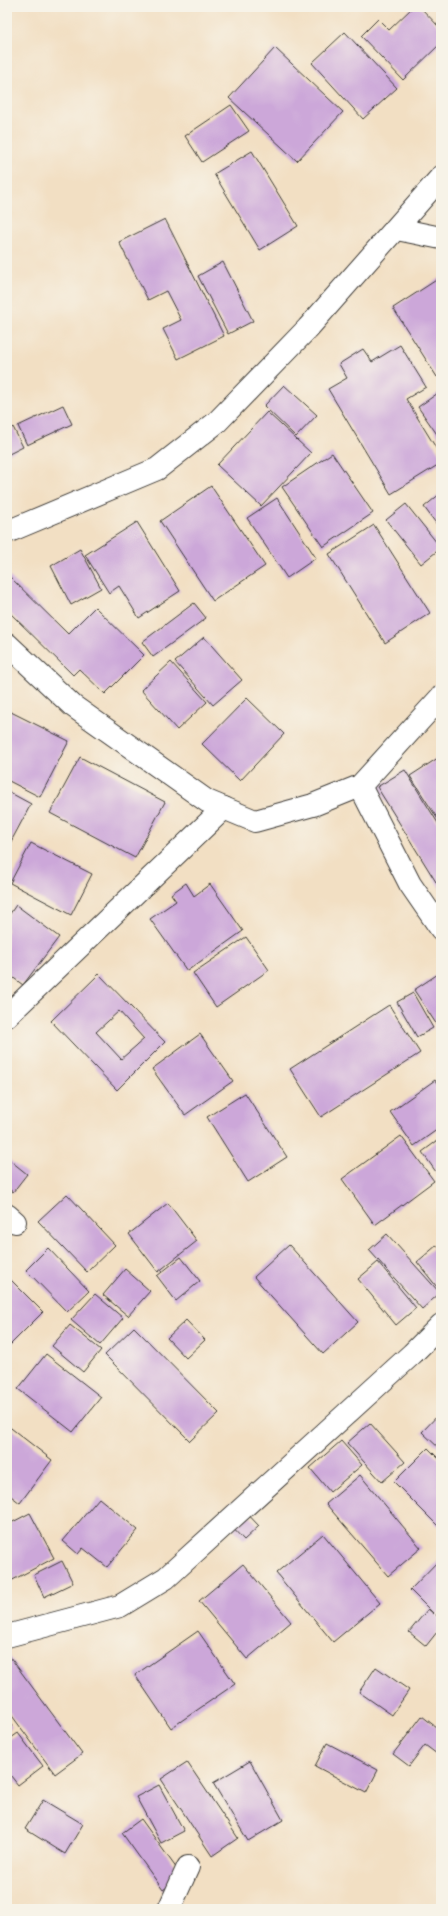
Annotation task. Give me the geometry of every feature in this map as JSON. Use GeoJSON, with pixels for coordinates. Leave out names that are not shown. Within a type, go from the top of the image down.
{"type":"FeatureCollection","features":[{"type":"Feature","properties":{"kind":"street"},"geometry":{"type":"LineString","coordinates":[[7,532],[157,469],[217,422],[308,328],[441,177]]}},
{"type":"Feature","properties":{"kind":"street"},"geometry":{"type":"LineString","coordinates":[[396,229],[441,238]]}},
{"type":"Feature","properties":{"kind":"street"},"geometry":{"type":"LineString","coordinates":[[7,644],[73,706],[206,801],[255,821],[314,805],[360,786],[441,697]]}},
{"type":"Feature","properties":{"kind":"street"},"geometry":{"type":"LineString","coordinates":[[360,786],[410,884],[441,929]]}},
{"type":"Feature","properties":{"kind":"street"},"geometry":{"type":"LineString","coordinates":[[7,1016],[224,808]]}},
{"type":"Feature","properties":{"kind":"street"},"geometry":{"type":"LineString","coordinates":[[7,1636],[120,1606],[166,1578],[412,1354],[441,1325]]}},
{"type":"Feature","properties":{"kind":"street"},"geometry":{"type":"LineString","coordinates":[[169,1909],[188,1867]]}},
{"type":"Feature","properties":{"kind":"building"},"geometry":{"type":"Polygon","coordinates":[[[413,7],[420,7],[441,29],[441,43],[403,80],[361,36],[378,19],[389,30],[413,7]]]}},
{"type":"Feature","properties":{"kind":"building"},"geometry":{"type":"Polygon","coordinates":[[[345,32],[397,88],[363,119],[312,63],[345,32]]]}},
{"type":"Feature","properties":{"kind":"building"},"geometry":{"type":"Polygon","coordinates":[[[275,48],[343,112],[297,161],[229,98],[275,48]]]}},
{"type":"Feature","properties":{"kind":"building"},"geometry":{"type":"Polygon","coordinates":[[[231,105],[249,131],[202,162],[185,136],[231,105]]]}},
{"type":"Feature","properties":{"kind":"building"},"geometry":{"type":"Polygon","coordinates":[[[252,151],[298,226],[260,250],[214,174],[252,151]]]}},
{"type":"Feature","properties":{"kind":"building"},"geometry":{"type":"Polygon","coordinates":[[[165,219],[224,336],[178,359],[163,329],[181,320],[166,291],[148,300],[119,242],[165,219]]]}},
{"type":"Feature","properties":{"kind":"building"},"geometry":{"type":"Polygon","coordinates":[[[223,262],[253,321],[228,334],[198,276],[223,262]]]}},
{"type":"Feature","properties":{"kind":"building"},"geometry":{"type":"Polygon","coordinates":[[[441,277],[441,374],[437,377],[393,308],[441,277]]]}},
{"type":"Feature","properties":{"kind":"building"},"geometry":{"type":"Polygon","coordinates":[[[400,345],[426,387],[406,399],[441,456],[441,463],[391,494],[328,389],[347,378],[339,364],[363,349],[372,362],[400,345]]]}},
{"type":"Feature","properties":{"kind":"building"},"geometry":{"type":"Polygon","coordinates":[[[284,385],[317,415],[296,437],[264,406],[284,385]]]}},
{"type":"Feature","properties":{"kind":"building"},"geometry":{"type":"Polygon","coordinates":[[[441,391],[441,440],[418,407],[441,391]]]}},
{"type":"Feature","properties":{"kind":"building"},"geometry":{"type":"Polygon","coordinates":[[[63,405],[72,424],[27,445],[18,426],[63,405]]]}},
{"type":"Feature","properties":{"kind":"building"},"geometry":{"type":"Polygon","coordinates":[[[267,412],[311,453],[261,506],[217,465],[267,412]]]}},
{"type":"Feature","properties":{"kind":"building"},"geometry":{"type":"Polygon","coordinates":[[[13,427],[23,447],[7,455],[7,431],[13,427]]]}},
{"type":"Feature","properties":{"kind":"building"},"geometry":{"type":"Polygon","coordinates":[[[332,453],[373,513],[323,547],[282,487],[332,453]]]}},
{"type":"Feature","properties":{"kind":"building"},"geometry":{"type":"Polygon","coordinates":[[[211,486],[265,566],[213,601],[160,521],[211,486]]]}},
{"type":"Feature","properties":{"kind":"building"},"geometry":{"type":"Polygon","coordinates":[[[441,493],[441,530],[424,507],[441,493]]]}},
{"type":"Feature","properties":{"kind":"building"},"geometry":{"type":"Polygon","coordinates":[[[277,498],[316,558],[287,578],[247,518],[277,498]]]}},
{"type":"Feature","properties":{"kind":"building"},"geometry":{"type":"Polygon","coordinates":[[[406,504],[441,548],[421,564],[386,520],[406,504]]]}},
{"type":"Feature","properties":{"kind":"building"},"geometry":{"type":"Polygon","coordinates":[[[137,522],[180,591],[139,618],[119,586],[109,593],[85,555],[137,522]]]}},
{"type":"Feature","properties":{"kind":"building"},"geometry":{"type":"Polygon","coordinates":[[[374,525],[430,613],[385,643],[329,554],[374,525]]]}},
{"type":"Feature","properties":{"kind":"building"},"geometry":{"type":"Polygon","coordinates":[[[80,549],[101,588],[71,605],[51,566],[80,549]]]}},
{"type":"Feature","properties":{"kind":"building"},"geometry":{"type":"Polygon","coordinates":[[[7,574],[68,634],[95,607],[144,655],[105,694],[79,669],[73,675],[7,610],[7,574]]]}},
{"type":"Feature","properties":{"kind":"building"},"geometry":{"type":"Polygon","coordinates":[[[194,603],[206,618],[153,657],[142,642],[194,603]]]}},
{"type":"Feature","properties":{"kind":"building"},"geometry":{"type":"Polygon","coordinates":[[[204,637],[242,680],[213,705],[175,662],[204,637]]]}},
{"type":"Feature","properties":{"kind":"building"},"geometry":{"type":"Polygon","coordinates":[[[171,662],[207,702],[177,730],[141,690],[171,662]]]}},
{"type":"Feature","properties":{"kind":"building"},"geometry":{"type":"Polygon","coordinates":[[[247,698],[284,734],[240,781],[202,744],[247,698]]]}},
{"type":"Feature","properties":{"kind":"building"},"geometry":{"type":"Polygon","coordinates":[[[7,710],[69,741],[40,797],[7,780],[7,710]]]}},
{"type":"Feature","properties":{"kind":"building"},"geometry":{"type":"Polygon","coordinates":[[[441,756],[441,824],[410,776],[441,756]]]}},
{"type":"Feature","properties":{"kind":"building"},"geometry":{"type":"Polygon","coordinates":[[[80,757],[165,802],[135,858],[50,813],[80,757]]]}},
{"type":"Feature","properties":{"kind":"building"},"geometry":{"type":"Polygon","coordinates":[[[405,770],[441,828],[441,890],[377,787],[405,770]]]}},
{"type":"Feature","properties":{"kind":"building"},"geometry":{"type":"Polygon","coordinates":[[[7,791],[31,804],[7,849],[7,791]]]}},
{"type":"Feature","properties":{"kind":"building"},"geometry":{"type":"Polygon","coordinates":[[[31,843],[92,874],[71,915],[10,883],[31,843]]]}},
{"type":"Feature","properties":{"kind":"building"},"geometry":{"type":"Polygon","coordinates":[[[186,883],[194,896],[210,884],[243,931],[187,971],[150,919],[176,901],[171,894],[186,883]]]}},
{"type":"Feature","properties":{"kind":"building"},"geometry":{"type":"Polygon","coordinates":[[[16,905],[59,937],[23,985],[7,973],[7,918],[16,905]]]}},
{"type":"Feature","properties":{"kind":"building"},"geometry":{"type":"Polygon","coordinates":[[[246,937],[269,970],[216,1007],[193,973],[246,937]]]}},
{"type":"Feature","properties":{"kind":"building"},"geometry":{"type":"Polygon","coordinates":[[[99,974],[165,1042],[117,1090],[51,1021],[99,974]],[[119,1011],[96,1032],[121,1059],[144,1039],[119,1011]]]}},
{"type":"Feature","properties":{"kind":"building"},"geometry":{"type":"Polygon","coordinates":[[[438,974],[441,979],[441,1022],[437,1025],[414,990],[438,974]]]}},
{"type":"Feature","properties":{"kind":"building"},"geometry":{"type":"Polygon","coordinates":[[[413,993],[433,1028],[417,1037],[397,1002],[413,993]]]}},
{"type":"Feature","properties":{"kind":"building"},"geometry":{"type":"Polygon","coordinates":[[[389,1005],[420,1053],[321,1117],[290,1069],[389,1005]]]}},
{"type":"Feature","properties":{"kind":"building"},"geometry":{"type":"Polygon","coordinates":[[[200,1034],[233,1081],[185,1115],[152,1069],[200,1034]]]}},
{"type":"Feature","properties":{"kind":"building"},"geometry":{"type":"Polygon","coordinates":[[[435,1080],[441,1089],[441,1127],[414,1146],[390,1112],[435,1080]]]}},
{"type":"Feature","properties":{"kind":"building"},"geometry":{"type":"Polygon","coordinates":[[[245,1093],[287,1157],[248,1182],[207,1117],[245,1093]]]}},
{"type":"Feature","properties":{"kind":"building"},"geometry":{"type":"Polygon","coordinates":[[[401,1136],[434,1181],[375,1225],[342,1179],[401,1136]]]}},
{"type":"Feature","properties":{"kind":"building"},"geometry":{"type":"Polygon","coordinates":[[[441,1138],[441,1179],[422,1152],[441,1138]]]}},
{"type":"Feature","properties":{"kind":"building"},"geometry":{"type":"Polygon","coordinates":[[[7,1158],[27,1174],[13,1192],[7,1188],[7,1158]]]}},
{"type":"Feature","properties":{"kind":"building"},"geometry":{"type":"Polygon","coordinates":[[[67,1194],[115,1245],[87,1272],[38,1221],[67,1194]]]}},
{"type":"Feature","properties":{"kind":"building"},"geometry":{"type":"Polygon","coordinates":[[[168,1203],[197,1241],[158,1272],[129,1234],[168,1203]]]}},
{"type":"Feature","properties":{"kind":"building"},"geometry":{"type":"Polygon","coordinates":[[[387,1234],[440,1293],[422,1309],[369,1250],[387,1234]]]}},
{"type":"Feature","properties":{"kind":"building"},"geometry":{"type":"Polygon","coordinates":[[[289,1245],[358,1322],[323,1354],[254,1277],[289,1245]]]}},
{"type":"Feature","properties":{"kind":"building"},"geometry":{"type":"Polygon","coordinates":[[[437,1245],[441,1250],[441,1284],[437,1287],[417,1262],[437,1245]]]}},
{"type":"Feature","properties":{"kind":"building"},"geometry":{"type":"Polygon","coordinates":[[[48,1248],[89,1291],[67,1312],[26,1270],[48,1248]]]}},
{"type":"Feature","properties":{"kind":"building"},"geometry":{"type":"Polygon","coordinates":[[[181,1257],[200,1281],[176,1301],[157,1276],[181,1257]]]}},
{"type":"Feature","properties":{"kind":"building"},"geometry":{"type":"Polygon","coordinates":[[[378,1262],[416,1308],[396,1325],[358,1279],[378,1262]]]}},
{"type":"Feature","properties":{"kind":"building"},"geometry":{"type":"Polygon","coordinates":[[[125,1269],[150,1291],[128,1316],[103,1295],[125,1269]]]}},
{"type":"Feature","properties":{"kind":"building"},"geometry":{"type":"Polygon","coordinates":[[[7,1276],[43,1312],[7,1348],[7,1276]]]}},
{"type":"Feature","properties":{"kind":"building"},"geometry":{"type":"Polygon","coordinates":[[[95,1294],[123,1318],[100,1345],[71,1320],[95,1294]]]}},
{"type":"Feature","properties":{"kind":"building"},"geometry":{"type":"Polygon","coordinates":[[[186,1320],[205,1340],[186,1358],[167,1338],[186,1320]]]}},
{"type":"Feature","properties":{"kind":"building"},"geometry":{"type":"Polygon","coordinates":[[[70,1325],[101,1350],[83,1372],[52,1346],[70,1325]]]}},
{"type":"Feature","properties":{"kind":"building"},"geometry":{"type":"Polygon","coordinates":[[[134,1327],[219,1413],[190,1441],[105,1355],[134,1327]]]}},
{"type":"Feature","properties":{"kind":"building"},"geometry":{"type":"Polygon","coordinates":[[[46,1354],[101,1397],[73,1432],[18,1389],[46,1354]]]}},
{"type":"Feature","properties":{"kind":"building"},"geometry":{"type":"Polygon","coordinates":[[[441,1412],[441,1450],[422,1432],[441,1412]]]}},
{"type":"Feature","properties":{"kind":"building"},"geometry":{"type":"Polygon","coordinates":[[[370,1423],[405,1462],[382,1482],[347,1443],[370,1423]]]}},
{"type":"Feature","properties":{"kind":"building"},"geometry":{"type":"Polygon","coordinates":[[[7,1425],[52,1460],[20,1503],[7,1493],[7,1425]]]}},
{"type":"Feature","properties":{"kind":"building"},"geometry":{"type":"Polygon","coordinates":[[[341,1441],[362,1465],[330,1492],[310,1468],[341,1441]]]}},
{"type":"Feature","properties":{"kind":"building"},"geometry":{"type":"Polygon","coordinates":[[[428,1448],[441,1461],[441,1529],[394,1482],[428,1448]]]}},
{"type":"Feature","properties":{"kind":"building"},"geometry":{"type":"Polygon","coordinates":[[[360,1475],[421,1548],[388,1576],[326,1504],[360,1475]]]}},
{"type":"Feature","properties":{"kind":"building"},"geometry":{"type":"Polygon","coordinates":[[[99,1498],[138,1530],[107,1567],[83,1548],[78,1554],[63,1541],[99,1498]]]}},
{"type":"Feature","properties":{"kind":"building"},"geometry":{"type":"Polygon","coordinates":[[[243,1509],[259,1526],[244,1540],[228,1523],[243,1509]]]}},
{"type":"Feature","properties":{"kind":"building"},"geometry":{"type":"Polygon","coordinates":[[[30,1513],[54,1558],[7,1583],[7,1525],[30,1513]]]}},
{"type":"Feature","properties":{"kind":"building"},"geometry":{"type":"Polygon","coordinates":[[[323,1534],[380,1603],[333,1642],[276,1573],[323,1534]]]}},
{"type":"Feature","properties":{"kind":"building"},"geometry":{"type":"Polygon","coordinates":[[[441,1558],[441,1610],[436,1615],[441,1620],[441,1627],[426,1646],[409,1632],[428,1609],[434,1614],[410,1590],[441,1558]]]}},
{"type":"Feature","properties":{"kind":"building"},"geometry":{"type":"Polygon","coordinates":[[[62,1561],[73,1583],[44,1597],[34,1575],[62,1561]]]}},
{"type":"Feature","properties":{"kind":"building"},"geometry":{"type":"Polygon","coordinates":[[[243,1564],[291,1622],[247,1659],[199,1601],[243,1564]]]}},
{"type":"Feature","properties":{"kind":"building"},"geometry":{"type":"Polygon","coordinates":[[[198,1631],[235,1684],[171,1728],[135,1675],[198,1631]]]}},
{"type":"Feature","properties":{"kind":"building"},"geometry":{"type":"Polygon","coordinates":[[[7,1653],[82,1754],[55,1774],[7,1709],[7,1653]]]}},
{"type":"Feature","properties":{"kind":"building"},"geometry":{"type":"Polygon","coordinates":[[[376,1667],[409,1690],[392,1715],[359,1692],[376,1667]]]}},
{"type":"Feature","properties":{"kind":"building"},"geometry":{"type":"Polygon","coordinates":[[[422,1716],[441,1731],[441,1757],[425,1745],[409,1766],[393,1754],[422,1716]]]}},
{"type":"Feature","properties":{"kind":"building"},"geometry":{"type":"Polygon","coordinates":[[[7,1720],[12,1726],[7,1731],[7,1720]]]}},
{"type":"Feature","properties":{"kind":"building"},"geometry":{"type":"Polygon","coordinates":[[[18,1733],[43,1766],[18,1785],[7,1771],[7,1741],[18,1733]]]}},
{"type":"Feature","properties":{"kind":"building"},"geometry":{"type":"Polygon","coordinates":[[[327,1743],[378,1770],[366,1793],[315,1766],[327,1743]]]}},
{"type":"Feature","properties":{"kind":"building"},"geometry":{"type":"Polygon","coordinates":[[[250,1761],[283,1820],[248,1841],[213,1783],[250,1761]]]}},
{"type":"Feature","properties":{"kind":"building"},"geometry":{"type":"Polygon","coordinates":[[[187,1762],[238,1838],[212,1856],[161,1779],[187,1762]]]}},
{"type":"Feature","properties":{"kind":"building"},"geometry":{"type":"Polygon","coordinates":[[[159,1785],[184,1831],[161,1843],[136,1797],[159,1785]]]}},
{"type":"Feature","properties":{"kind":"building"},"geometry":{"type":"Polygon","coordinates":[[[43,1800],[83,1824],[65,1854],[25,1829],[43,1800]]]}},
{"type":"Feature","properties":{"kind":"building"},"geometry":{"type":"Polygon","coordinates":[[[141,1819],[182,1876],[163,1890],[122,1833],[141,1819]]]}}]}
